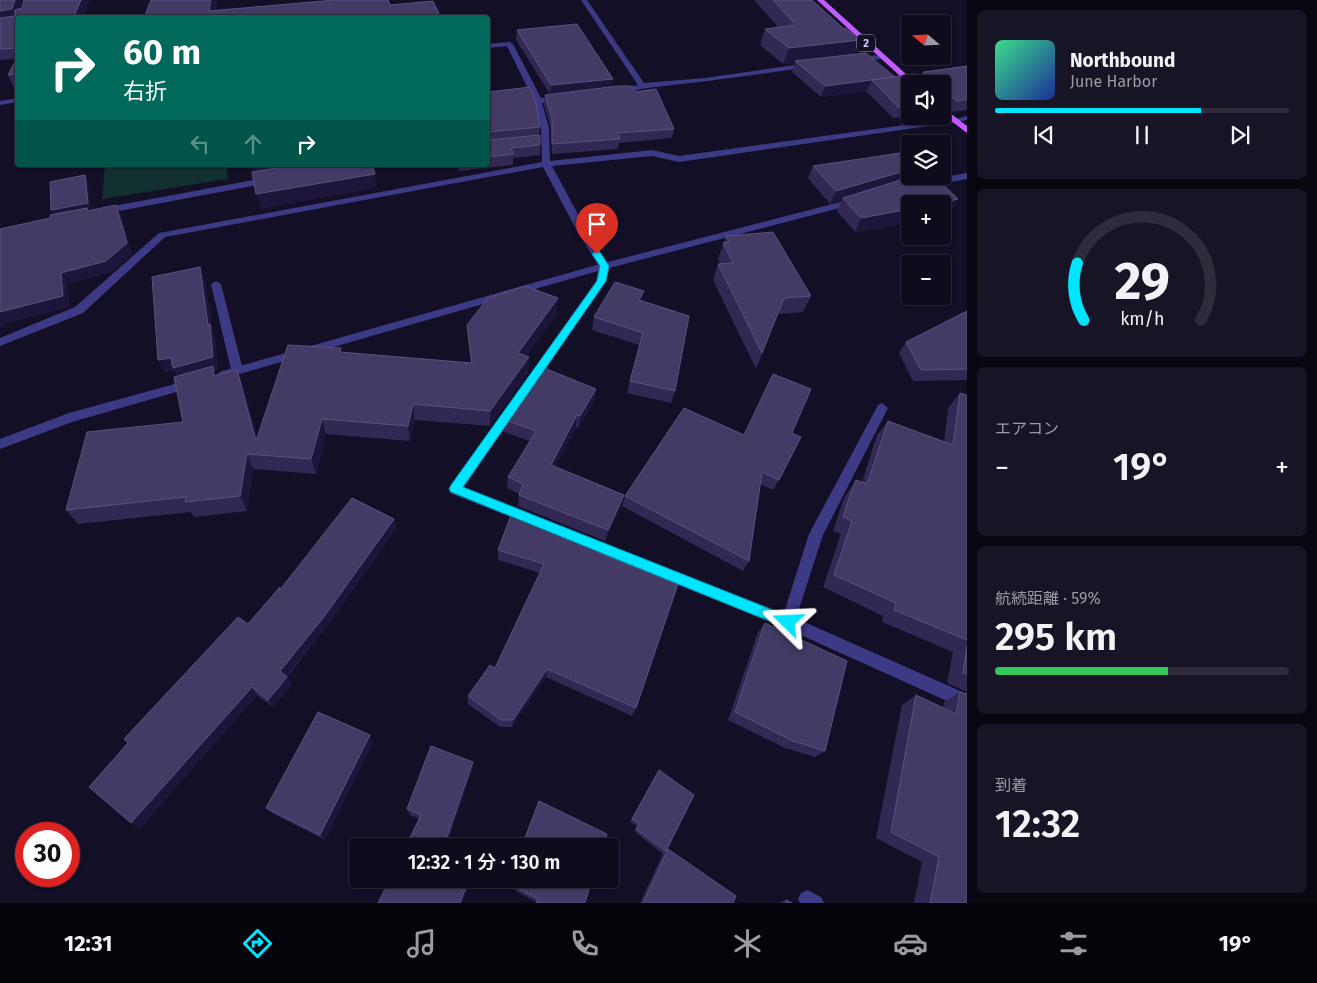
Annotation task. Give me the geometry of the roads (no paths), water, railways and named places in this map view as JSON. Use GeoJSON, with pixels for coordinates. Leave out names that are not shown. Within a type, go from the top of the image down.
{"type":"FeatureCollection","features":[{"type":"Feature","properties":{"kind":"main road","name":"2"},"geometry":{"type":"LineString","coordinates":[[820,0],[902,75]]}},
{"type":"Feature","properties":{"kind":"main road"},"geometry":{"type":"LineString","coordinates":[[951,116],[967,130]]}},
{"type":"Feature","properties":{"kind":"street"},"geometry":{"type":"LineString","coordinates":[[584,0],[642,86]]}},
{"type":"Feature","properties":{"kind":"street"},"geometry":{"type":"LineString","coordinates":[[490,46],[509,44],[538,101],[545,128],[540,142],[546,164],[582,231],[604,266],[601,281],[455,489],[538,523]]}},
{"type":"Feature","properties":{"kind":"street"},"geometry":{"type":"LineString","coordinates":[[842,61],[881,57]]}},
{"type":"Feature","properties":{"kind":"street"},"geometry":{"type":"LineString","coordinates":[[604,93],[633,90],[642,86],[705,80],[822,63]]}},
{"type":"Feature","properties":{"kind":"street"},"geometry":{"type":"LineString","coordinates":[[538,101],[566,98]]}},
{"type":"Feature","properties":{"kind":"street"},"geometry":{"type":"LineString","coordinates":[[0,103],[15,100]]}},
{"type":"Feature","properties":{"kind":"street"},"geometry":{"type":"LineString","coordinates":[[0,342],[79,310],[162,235],[546,164],[652,154],[680,160],[967,118]]}},
{"type":"Feature","properties":{"kind":"street"},"geometry":{"type":"LineString","coordinates":[[913,186],[967,176]]}},
{"type":"Feature","properties":{"kind":"street"},"geometry":{"type":"LineString","coordinates":[[91,213],[282,177]]}},
{"type":"Feature","properties":{"kind":"street"},"geometry":{"type":"LineString","coordinates":[[0,444],[69,418],[237,370],[604,266],[826,210],[869,197]]}},
{"type":"Feature","properties":{"kind":"street"},"geometry":{"type":"LineString","coordinates":[[216,284],[237,370]]}},
{"type":"Feature","properties":{"kind":"street"},"geometry":{"type":"LineString","coordinates":[[788,622],[816,534],[882,408]]}},
{"type":"Feature","properties":{"kind":"street"},"geometry":{"type":"LineString","coordinates":[[574,537],[788,622],[967,702]]}}]}
